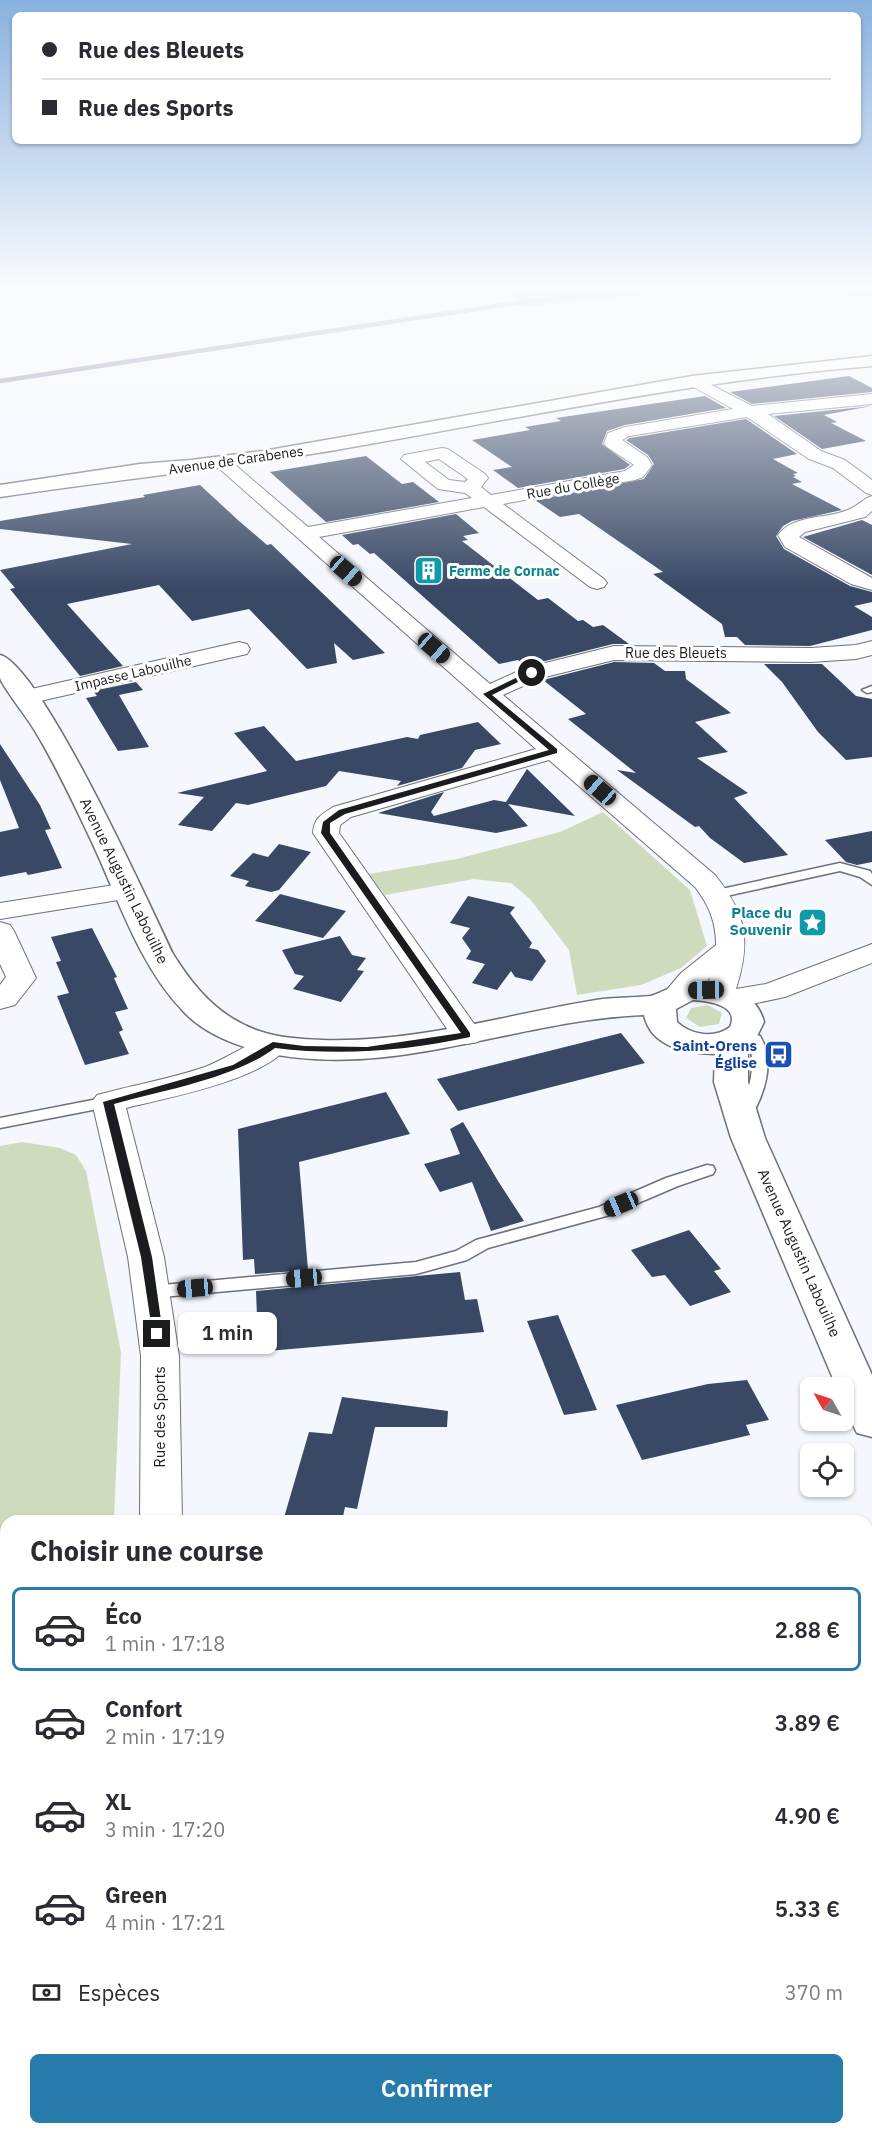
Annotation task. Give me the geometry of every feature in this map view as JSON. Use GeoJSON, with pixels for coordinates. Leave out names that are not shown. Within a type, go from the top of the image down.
{"type":"FeatureCollection","features":[{"type":"Feature","properties":{"kind":"street","name":"Avenue de Carabenes"},"geometry":{"type":"LineString","coordinates":[[119,474],[221,462],[645,390]]}},
{"type":"Feature","properties":{"kind":"street"},"geometry":{"type":"LineString","coordinates":[[710,390],[751,411],[815,455],[839,464],[872,489]]}},
{"type":"Feature","properties":{"kind":"street","name":"Rue du Collège"},"geometry":{"type":"LineString","coordinates":[[303,534],[637,473],[643,465],[641,461],[613,443],[614,436],[619,434],[751,411],[872,399]]}},
{"type":"Feature","properties":{"kind":"street","name":"Avenue de Carabenes"},"geometry":{"type":"LineString","coordinates":[[0,491],[388,435]]}},
{"type":"Feature","properties":{"kind":"street"},"geometry":{"type":"LineString","coordinates":[[221,462],[705,880],[717,894],[729,920],[731,947],[728,969],[735,1016]]}},
{"type":"Feature","properties":{"kind":"street"},"geometry":{"type":"LineString","coordinates":[[470,488],[597,583]]}},
{"type":"Feature","properties":{"kind":"street"},"geometry":{"type":"LineString","coordinates":[[872,502],[858,513],[798,528],[788,534],[792,543],[858,580],[872,584]]}},
{"type":"Feature","properties":{"kind":"street","name":"Rue des Bleuets"},"geometry":{"type":"LineString","coordinates":[[487,694],[532,673],[614,653],[811,654],[856,652],[872,648]]}},
{"type":"Feature","properties":{"kind":"street","name":"Impasse Labouilhe"},"geometry":{"type":"LineString","coordinates":[[27,697],[239,649]]}},
{"type":"Feature","properties":{"kind":"street","name":"Avenue Augustin Labouilhe"},"geometry":{"type":"LineString","coordinates":[[0,662],[27,697],[57,745],[158,954],[173,980],[193,1004],[226,1029],[273,1045],[304,1049],[367,1050],[467,1035],[612,1008],[672,1016],[731,1082]]}},
{"type":"Feature","properties":{"kind":"street"},"geometry":{"type":"LineString","coordinates":[[467,1035],[326,833],[327,822],[342,812],[554,751]]}},
{"type":"Feature","properties":{"kind":"street"},"geometry":{"type":"LineString","coordinates":[[0,911],[127,891]]}},
{"type":"Feature","properties":{"kind":"street"},"geometry":{"type":"LineString","coordinates":[[0,931],[21,978],[4,999],[0,1000]]}},
{"type":"Feature","properties":{"kind":"street"},"geometry":{"type":"LineString","coordinates":[[672,1016],[691,979],[731,947]]}},
{"type":"Feature","properties":{"kind":"street"},"geometry":{"type":"LineString","coordinates":[[672,1016],[701,1045],[735,1016],[774,991],[872,953]]}},
{"type":"Feature","properties":{"kind":"street"},"geometry":{"type":"LineString","coordinates":[[672,1016],[706,990],[735,1016]]}},
{"type":"Feature","properties":{"kind":"street","name":"Avenue Augustin Labouilhe"},"geometry":{"type":"LineString","coordinates":[[735,1016],[731,1082],[748,1138],[872,1421]]}},
{"type":"Feature","properties":{"kind":"street"},"geometry":{"type":"LineString","coordinates":[[108,1102],[236,1067],[273,1045]]}},
{"type":"Feature","properties":{"kind":"street","name":"Rue des Sports"},"geometry":{"type":"LineString","coordinates":[[108,1102],[146,1257],[152,1292],[160,1356],[161,1515]]}},
{"type":"Feature","properties":{"kind":"lane"},"geometry":{"type":"LineString","coordinates":[[717,894],[840,867],[865,874],[872,881]]}},
{"type":"Feature","properties":{"kind":"lane"},"geometry":{"type":"LineString","coordinates":[[735,1016],[754,1039],[761,1057],[754,1099],[743,1118]]}},
{"type":"Feature","properties":{"kind":"lane"},"geometry":{"type":"LineString","coordinates":[[0,1123],[108,1102]]}},
{"type":"Feature","properties":{"kind":"lane"},"geometry":{"type":"LineString","coordinates":[[152,1292],[416,1268],[461,1256],[482,1244],[604,1211],[707,1170]]}},
{"type":"Feature","properties":{"kind":"green space"},"geometry":{"type":"Polygon","coordinates":[[[603,812],[690,890],[707,946],[681,968],[641,985],[577,995],[569,950],[530,899],[511,883],[474,879],[385,895],[369,874],[457,859],[560,832],[603,812]]]}},
{"type":"Feature","properties":{"kind":"green space"},"geometry":{"type":"Polygon","coordinates":[[[708,1005],[722,1013],[719,1024],[700,1027],[686,1018],[691,1008],[708,1005]]]}},
{"type":"Feature","properties":{"kind":"green space"},"geometry":{"type":"Polygon","coordinates":[[[22,1142],[60,1148],[76,1155],[86,1171],[121,1352],[114,1515],[0,1515],[0,1146],[22,1142]]]}},
{"type":"Feature","properties":{"kind":"building"},"geometry":{"type":"Polygon","coordinates":[[[748,390],[872,390],[872,392],[752,404],[730,392],[748,390]]]}},
{"type":"Feature","properties":{"kind":"building"},"geometry":{"type":"Polygon","coordinates":[[[705,396],[726,408],[625,425],[607,431],[602,444],[630,465],[624,469],[518,488],[493,470],[512,467],[472,440],[530,430],[525,427],[561,421],[556,418],[705,396]]]}},
{"type":"Feature","properties":{"kind":"building"},"geometry":{"type":"Polygon","coordinates":[[[872,406],[824,415],[837,422],[831,423],[866,441],[822,449],[774,416],[872,406]]]}},
{"type":"Feature","properties":{"kind":"building"},"geometry":{"type":"Polygon","coordinates":[[[746,419],[797,454],[773,459],[798,473],[793,474],[796,476],[793,477],[802,482],[792,484],[842,510],[792,521],[783,526],[776,536],[784,549],[850,586],[872,592],[872,602],[854,606],[872,617],[872,630],[810,646],[745,645],[737,637],[725,637],[722,624],[653,574],[663,572],[579,514],[560,517],[535,500],[644,479],[654,464],[648,455],[626,440],[630,438],[746,419]]]}},
{"type":"Feature","properties":{"kind":"building"},"geometry":{"type":"Polygon","coordinates":[[[366,456],[402,484],[413,482],[439,502],[326,522],[270,472],[366,456]]]}},
{"type":"Feature","properties":{"kind":"building"},"geometry":{"type":"Polygon","coordinates":[[[200,485],[267,545],[271,544],[385,653],[353,660],[334,643],[337,663],[307,669],[249,609],[192,621],[159,585],[67,604],[123,666],[80,676],[10,589],[15,588],[0,570],[132,544],[0,529],[0,521],[145,497],[143,495],[200,485]]]}},
{"type":"Feature","properties":{"kind":"building"},"geometry":{"type":"Polygon","coordinates":[[[456,514],[479,533],[463,536],[468,540],[462,541],[538,600],[548,598],[578,621],[583,620],[593,627],[603,625],[629,644],[613,644],[525,666],[518,660],[499,664],[374,553],[370,554],[358,544],[353,545],[342,535],[456,514]]]}},
{"type":"Feature","properties":{"kind":"building"},"geometry":{"type":"Polygon","coordinates":[[[862,520],[872,525],[872,575],[803,537],[862,520]]]}},
{"type":"Feature","properties":{"kind":"building"},"geometry":{"type":"Polygon","coordinates":[[[614,662],[654,663],[665,671],[685,671],[686,679],[731,713],[695,722],[728,752],[697,758],[748,793],[734,798],[788,855],[744,863],[710,838],[699,826],[695,827],[617,770],[636,773],[568,719],[586,714],[543,680],[614,662]]]}},
{"type":"Feature","properties":{"kind":"building"},"geometry":{"type":"Polygon","coordinates":[[[764,664],[822,664],[856,696],[872,699],[872,757],[846,760],[818,732],[782,682],[764,664]]]}},
{"type":"Feature","properties":{"kind":"building"},"geometry":{"type":"Polygon","coordinates":[[[136,682],[143,690],[119,695],[149,747],[118,751],[86,698],[97,696],[93,691],[136,682]]]}},
{"type":"Feature","properties":{"kind":"building"},"geometry":{"type":"Polygon","coordinates":[[[478,722],[501,744],[475,750],[462,768],[397,786],[401,781],[339,771],[326,786],[248,805],[236,803],[212,831],[178,825],[204,797],[177,793],[267,771],[234,733],[264,726],[296,761],[407,737],[418,739],[420,735],[478,722]]]}},
{"type":"Feature","properties":{"kind":"building"},"geometry":{"type":"Polygon","coordinates":[[[0,744],[40,805],[51,829],[45,830],[62,868],[28,875],[26,872],[0,877],[0,832],[19,828],[0,780],[0,744]]]}},
{"type":"Feature","properties":{"kind":"building"},"geometry":{"type":"Polygon","coordinates":[[[527,769],[575,816],[508,804],[528,826],[496,833],[378,813],[444,792],[431,812],[434,816],[494,800],[506,802],[527,769]]]}},
{"type":"Feature","properties":{"kind":"building"},"geometry":{"type":"Polygon","coordinates":[[[872,831],[872,862],[857,865],[846,862],[825,840],[872,831]]]}},
{"type":"Feature","properties":{"kind":"building"},"geometry":{"type":"Polygon","coordinates":[[[279,844],[311,852],[279,890],[271,892],[245,886],[249,881],[230,876],[253,853],[268,857],[279,844]]]}},
{"type":"Feature","properties":{"kind":"building"},"geometry":{"type":"Polygon","coordinates":[[[280,894],[346,911],[323,938],[255,921],[280,894]]]}},
{"type":"Feature","properties":{"kind":"building"},"geometry":{"type":"Polygon","coordinates":[[[468,896],[515,907],[510,913],[532,943],[529,948],[538,950],[546,961],[532,981],[515,977],[511,971],[497,990],[472,983],[485,964],[466,959],[471,951],[462,938],[470,928],[450,923],[468,896]]]}},
{"type":"Feature","properties":{"kind":"building"},"geometry":{"type":"Polygon","coordinates":[[[92,928],[117,977],[114,978],[128,1009],[115,1012],[123,1030],[119,1032],[129,1054],[85,1065],[57,996],[69,993],[56,962],[61,961],[51,937],[92,928]]]}},
{"type":"Feature","properties":{"kind":"building"},"geometry":{"type":"Polygon","coordinates":[[[340,936],[352,955],[366,958],[357,970],[364,971],[341,1002],[293,989],[304,976],[295,974],[282,950],[340,936]]]}},
{"type":"Feature","properties":{"kind":"building"},"geometry":{"type":"Polygon","coordinates":[[[621,1033],[645,1063],[458,1111],[437,1079],[621,1033]]]}},
{"type":"Feature","properties":{"kind":"building"},"geometry":{"type":"Polygon","coordinates":[[[386,1092],[410,1134],[299,1162],[308,1270],[255,1274],[254,1259],[243,1260],[238,1129],[386,1092]]]}},
{"type":"Feature","properties":{"kind":"building"},"geometry":{"type":"Polygon","coordinates":[[[463,1122],[524,1221],[491,1231],[472,1182],[440,1192],[424,1164],[460,1154],[450,1129],[463,1122]]]}},
{"type":"Feature","properties":{"kind":"building"},"geometry":{"type":"Polygon","coordinates":[[[689,1230],[721,1269],[714,1271],[731,1292],[690,1306],[665,1275],[652,1277],[631,1250],[689,1230]]]}},
{"type":"Feature","properties":{"kind":"building"},"geometry":{"type":"Polygon","coordinates":[[[460,1272],[465,1300],[477,1299],[484,1332],[246,1353],[245,1318],[257,1317],[256,1291],[460,1272]]]}},
{"type":"Feature","properties":{"kind":"building"},"geometry":{"type":"Polygon","coordinates":[[[558,1315],[597,1410],[564,1415],[527,1321],[558,1315]]]}},
{"type":"Feature","properties":{"kind":"building"},"geometry":{"type":"Polygon","coordinates":[[[747,1380],[769,1420],[746,1425],[750,1435],[642,1460],[616,1405],[708,1384],[747,1380]]]}},
{"type":"Feature","properties":{"kind":"building"},"geometry":{"type":"Polygon","coordinates":[[[342,1397],[448,1411],[447,1427],[375,1427],[357,1509],[345,1507],[343,1515],[285,1515],[309,1432],[332,1434],[342,1397]]]}},
{"type":"Feature","properties":{"kind":"place","name":"Ferme de Cornac"},"geometry":{"type":"Point","coordinates":[428,571]}},
{"type":"Feature","properties":{"kind":"place","name":"Place du Souvenir"},"geometry":{"type":"Point","coordinates":[813,922]}},
{"type":"Feature","properties":{"kind":"place","name":"Saint-Orens Église"},"geometry":{"type":"Point","coordinates":[778,1055]}},
{"type":"Feature","properties":{"kind":"route"},"geometry":{"type":"LineString","coordinates":[[157,1334],[146,1257],[108,1102],[236,1067],[273,1045],[304,1049],[367,1050],[467,1035],[326,833],[327,822],[342,812],[554,751],[487,694],[532,673]]}}]}
